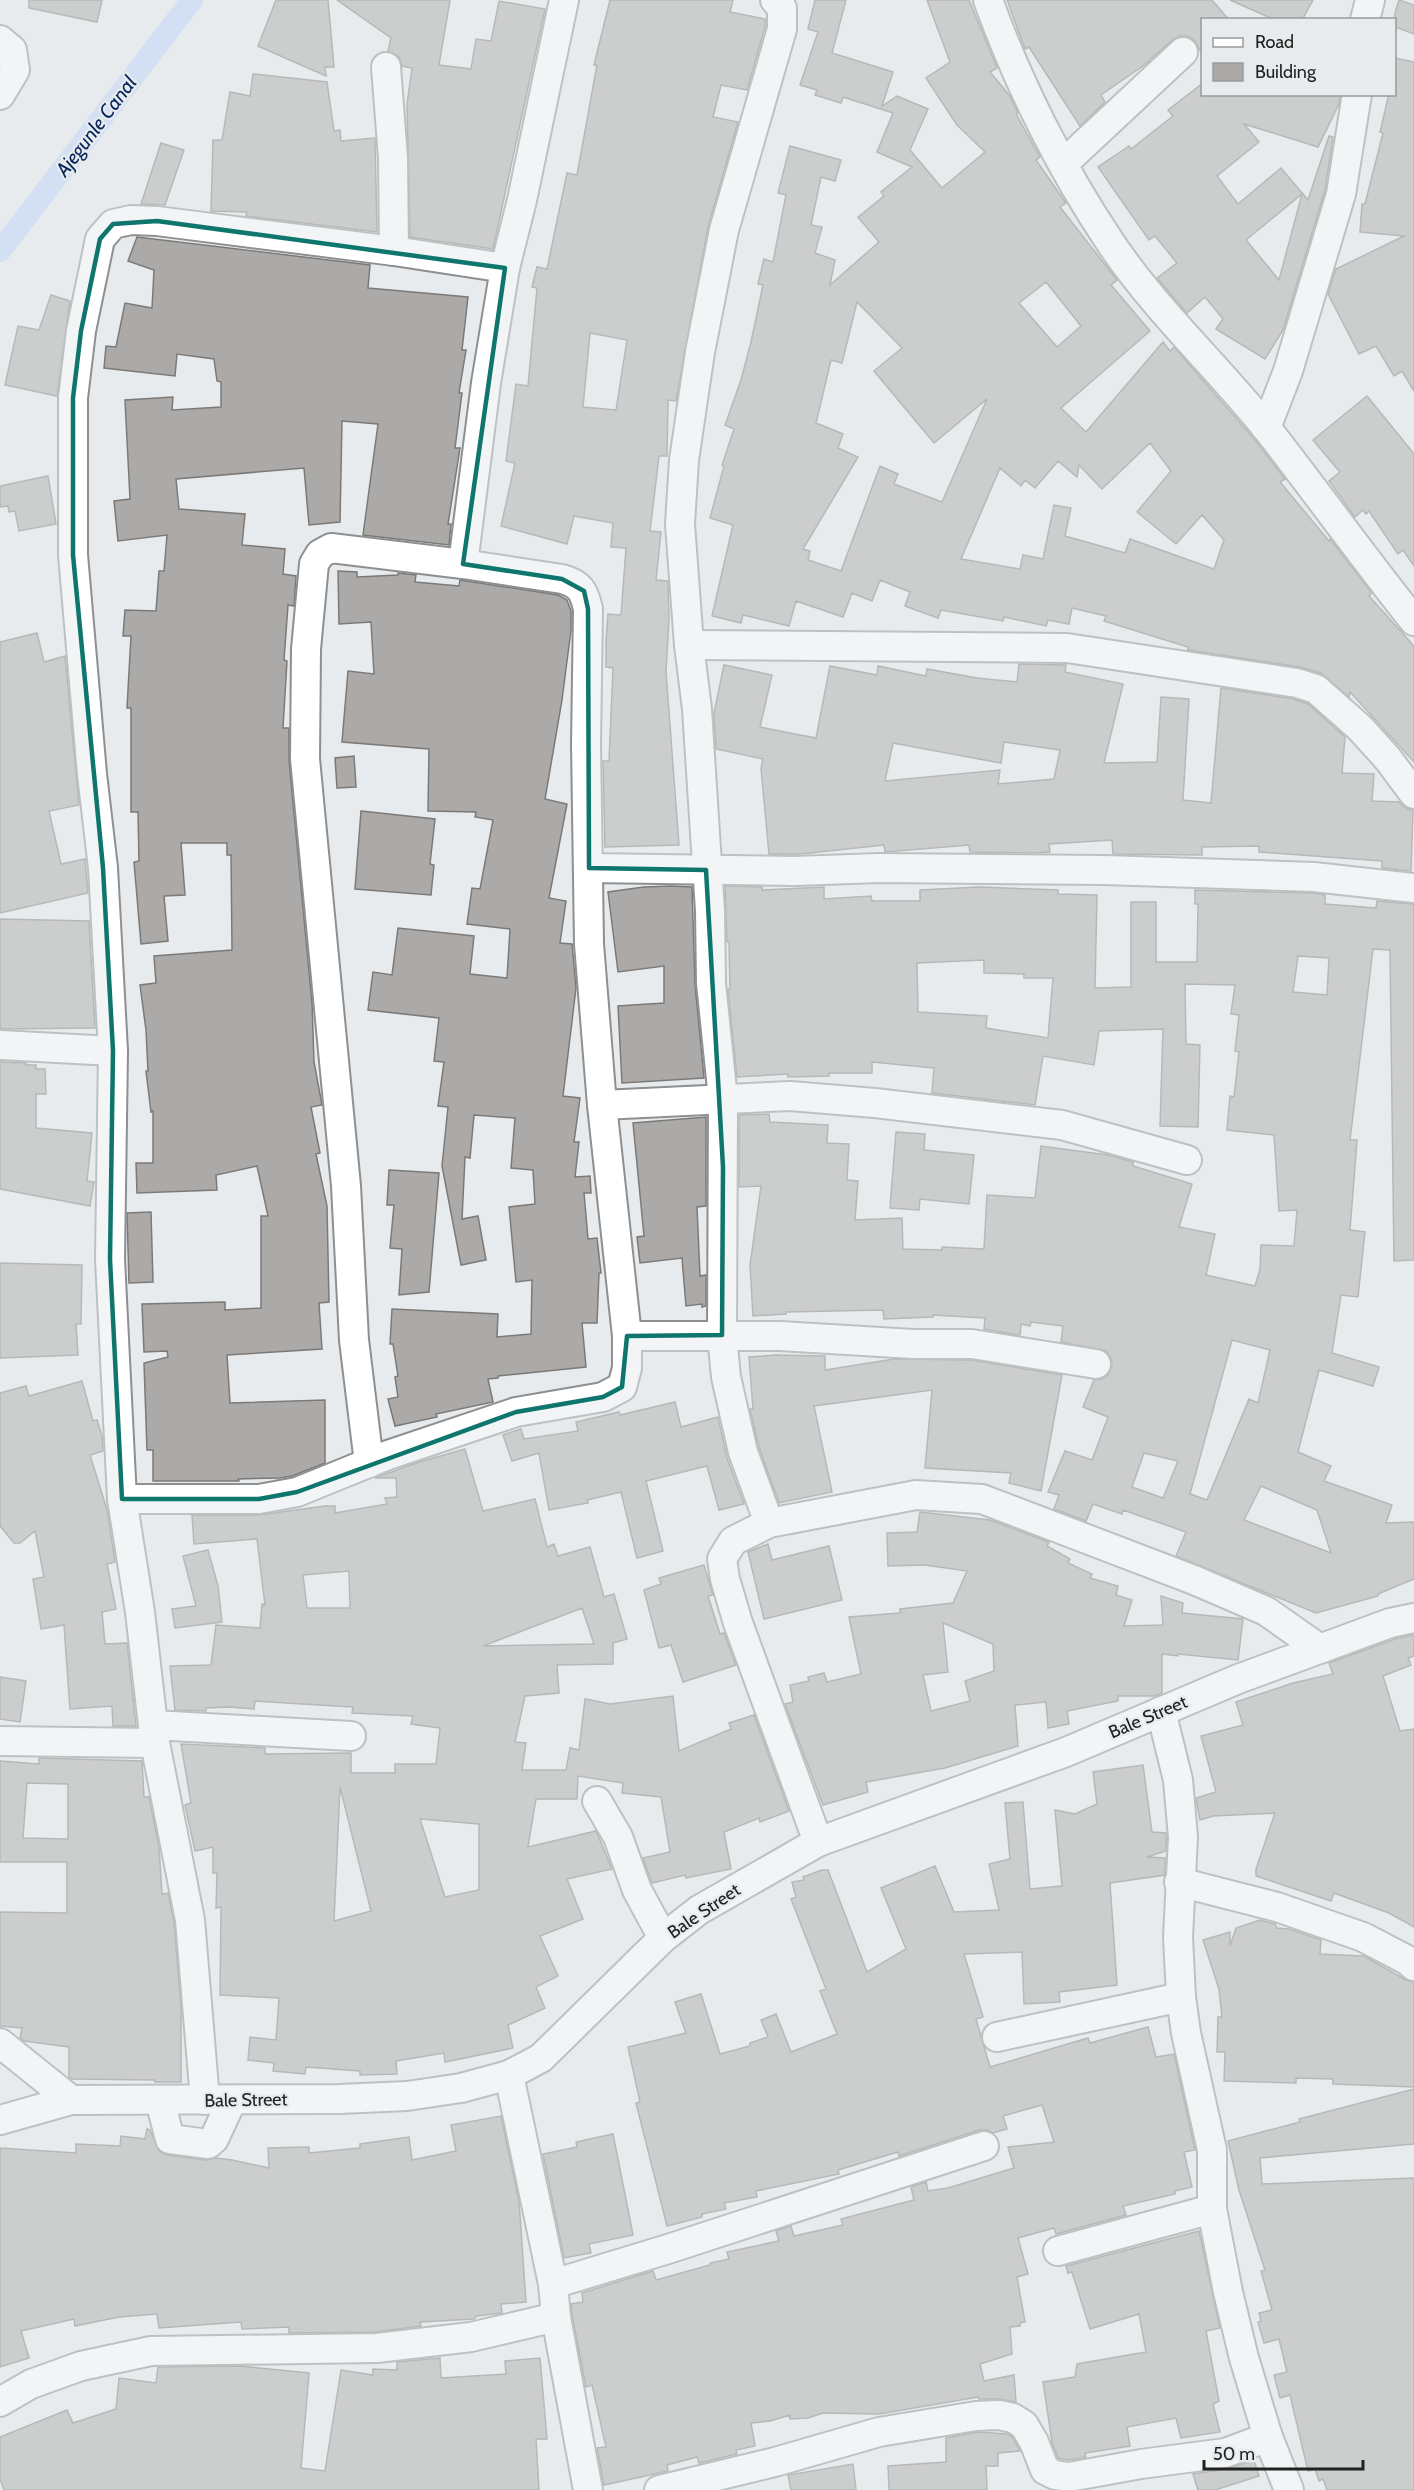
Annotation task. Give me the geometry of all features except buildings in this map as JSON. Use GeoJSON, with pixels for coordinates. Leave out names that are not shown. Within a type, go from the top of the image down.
{"type":"FeatureCollection","features":[{"type":"Feature","properties":{"kind":"street"},"geometry":{"type":"LineString","coordinates":[[463,564],[486,383],[505,268],[525,189],[564,0]]}},
{"type":"Feature","properties":{"kind":"street"},"geometry":{"type":"LineString","coordinates":[[769,1523],[744,1452],[726,1377],[722,1335],[723,1099],[711,983],[710,911],[697,709],[689,645],[680,524],[684,460],[700,352],[724,230],[782,29],[782,8],[775,0]]}},
{"type":"Feature","properties":{"kind":"street"},"geometry":{"type":"LineString","coordinates":[[988,0],[1027,94],[1111,243],[1171,319],[1266,428],[1414,621]]}},
{"type":"Feature","properties":{"kind":"street"},"geometry":{"type":"LineString","coordinates":[[1366,18],[1370,0]]}},
{"type":"Feature","properties":{"kind":"street"},"geometry":{"type":"LineString","coordinates":[[0,40],[12,50],[15,70],[0,95]]}},
{"type":"Feature","properties":{"kind":"street"},"geometry":{"type":"LineString","coordinates":[[1064,163],[1183,52]]}},
{"type":"Feature","properties":{"kind":"street"},"geometry":{"type":"LineString","coordinates":[[386,67],[393,158],[394,251]]}},
{"type":"Feature","properties":{"kind":"street"},"geometry":{"type":"LineString","coordinates":[[1266,428],[1288,371],[1338,204],[1357,96]]}},
{"type":"Feature","properties":{"kind":"street"},"geometry":{"type":"LineString","coordinates":[[160,2101],[170,2139],[208,2144],[214,2139],[219,2100],[190,1920],[154,1734],[140,1611],[122,1499],[110,1259],[113,1051],[103,868],[92,774],[73,555],[73,398],[81,331],[100,239],[113,224],[131,220],[157,221],[394,251],[505,268]]}},
{"type":"Feature","properties":{"kind":"street"},"geometry":{"type":"LineString","coordinates":[[122,1499],[259,1499],[297,1492],[441,1436],[516,1412],[603,1397],[622,1388],[627,1368],[627,1336],[602,1105],[589,944],[586,744],[588,609],[584,591],[575,582],[562,579],[331,548],[320,554],[314,564],[306,650],[305,759],[345,1175],[354,1340],[369,1463]]}},
{"type":"Feature","properties":{"kind":"street"},"geometry":{"type":"LineString","coordinates":[[689,645],[1067,648],[1297,683],[1316,689],[1360,728],[1388,759],[1414,794]]}},
{"type":"Feature","properties":{"kind":"street"},"geometry":{"type":"LineString","coordinates":[[589,868],[795,871],[879,868],[1104,870],[1314,877],[1414,888]]}},
{"type":"Feature","properties":{"kind":"street"},"geometry":{"type":"LineString","coordinates":[[0,1045],[113,1051]]}},
{"type":"Feature","properties":{"kind":"street"},"geometry":{"type":"LineString","coordinates":[[602,1105],[790,1096],[955,1111],[1062,1125],[1187,1160]]}},
{"type":"Feature","properties":{"kind":"street"},"geometry":{"type":"LineString","coordinates":[[627,1336],[780,1336],[913,1344],[972,1344],[1096,1364]]}},
{"type":"Feature","properties":{"kind":"street"},"geometry":{"type":"LineString","coordinates":[[818,1842],[738,1623],[725,1580],[723,1559],[733,1541],[769,1523],[916,1495],[982,1499],[1194,1580],[1266,1611],[1320,1649]]}},
{"type":"Feature","properties":{"kind":"street","name":"Bale Street"},"geometry":{"type":"LineString","coordinates":[[0,2120],[71,2100],[160,2101],[407,2096],[461,2088],[509,2075],[541,2058],[663,1938],[699,1910],[818,1842],[1066,1752],[1238,1679],[1390,1623],[1414,1618]]}},
{"type":"Feature","properties":{"kind":"street"},"geometry":{"type":"LineString","coordinates":[[1161,1711],[1178,1780],[1182,1837],[1178,1937],[1181,1997],[1186,2033],[1212,2150],[1212,2209],[1244,2358],[1268,2437],[1288,2490]]}},
{"type":"Feature","properties":{"kind":"street"},"geometry":{"type":"LineString","coordinates":[[0,1741],[154,1734],[351,1736]]}},
{"type":"Feature","properties":{"kind":"street"},"geometry":{"type":"LineString","coordinates":[[597,1801],[618,1837],[637,1890],[663,1938]]}},
{"type":"Feature","properties":{"kind":"street"},"geometry":{"type":"LineString","coordinates":[[1179,1882],[1276,1906],[1363,1937],[1414,1966]]}},
{"type":"Feature","properties":{"kind":"street"},"geometry":{"type":"LineString","coordinates":[[998,2037],[1181,1997]]}},
{"type":"Feature","properties":{"kind":"street"},"geometry":{"type":"LineString","coordinates":[[0,2043],[71,2100]]}},
{"type":"Feature","properties":{"kind":"street"},"geometry":{"type":"LineString","coordinates":[[509,2075],[553,2284],[556,2317],[588,2490]]}},
{"type":"Feature","properties":{"kind":"street"},"geometry":{"type":"LineString","coordinates":[[553,2284],[984,2146]]}},
{"type":"Feature","properties":{"kind":"street"},"geometry":{"type":"LineString","coordinates":[[1058,2251],[1212,2209]]}},
{"type":"Feature","properties":{"kind":"street"},"geometry":{"type":"LineString","coordinates":[[0,2402],[30,2384],[81,2366],[152,2351],[377,2348],[471,2337],[556,2317]]}},
{"type":"Feature","properties":{"kind":"street"},"geometry":{"type":"LineString","coordinates":[[659,2490],[775,2462],[879,2432],[976,2416],[999,2415],[1013,2418],[1024,2425],[1034,2442],[1045,2470],[1069,2477],[1141,2463],[1225,2453],[1268,2437]]}},
{"type":"Feature","properties":{"kind":"highlighted area"},"geometry":{"type":"Polygon","coordinates":[[[157,221],[505,268],[463,564],[562,579],[584,591],[588,609],[589,868],[706,870],[723,1167],[722,1335],[627,1336],[622,1387],[603,1397],[516,1412],[297,1492],[259,1499],[122,1499],[110,1259],[113,1051],[103,868],[73,555],[72,475],[73,398],[81,331],[100,239],[113,224],[157,221]]]}},
{"type":"Feature","properties":{"kind":"waterway","name":"Ajegunle Canal"},"geometry":{"type":"LineString","coordinates":[[0,251],[192,0]]}}]}
